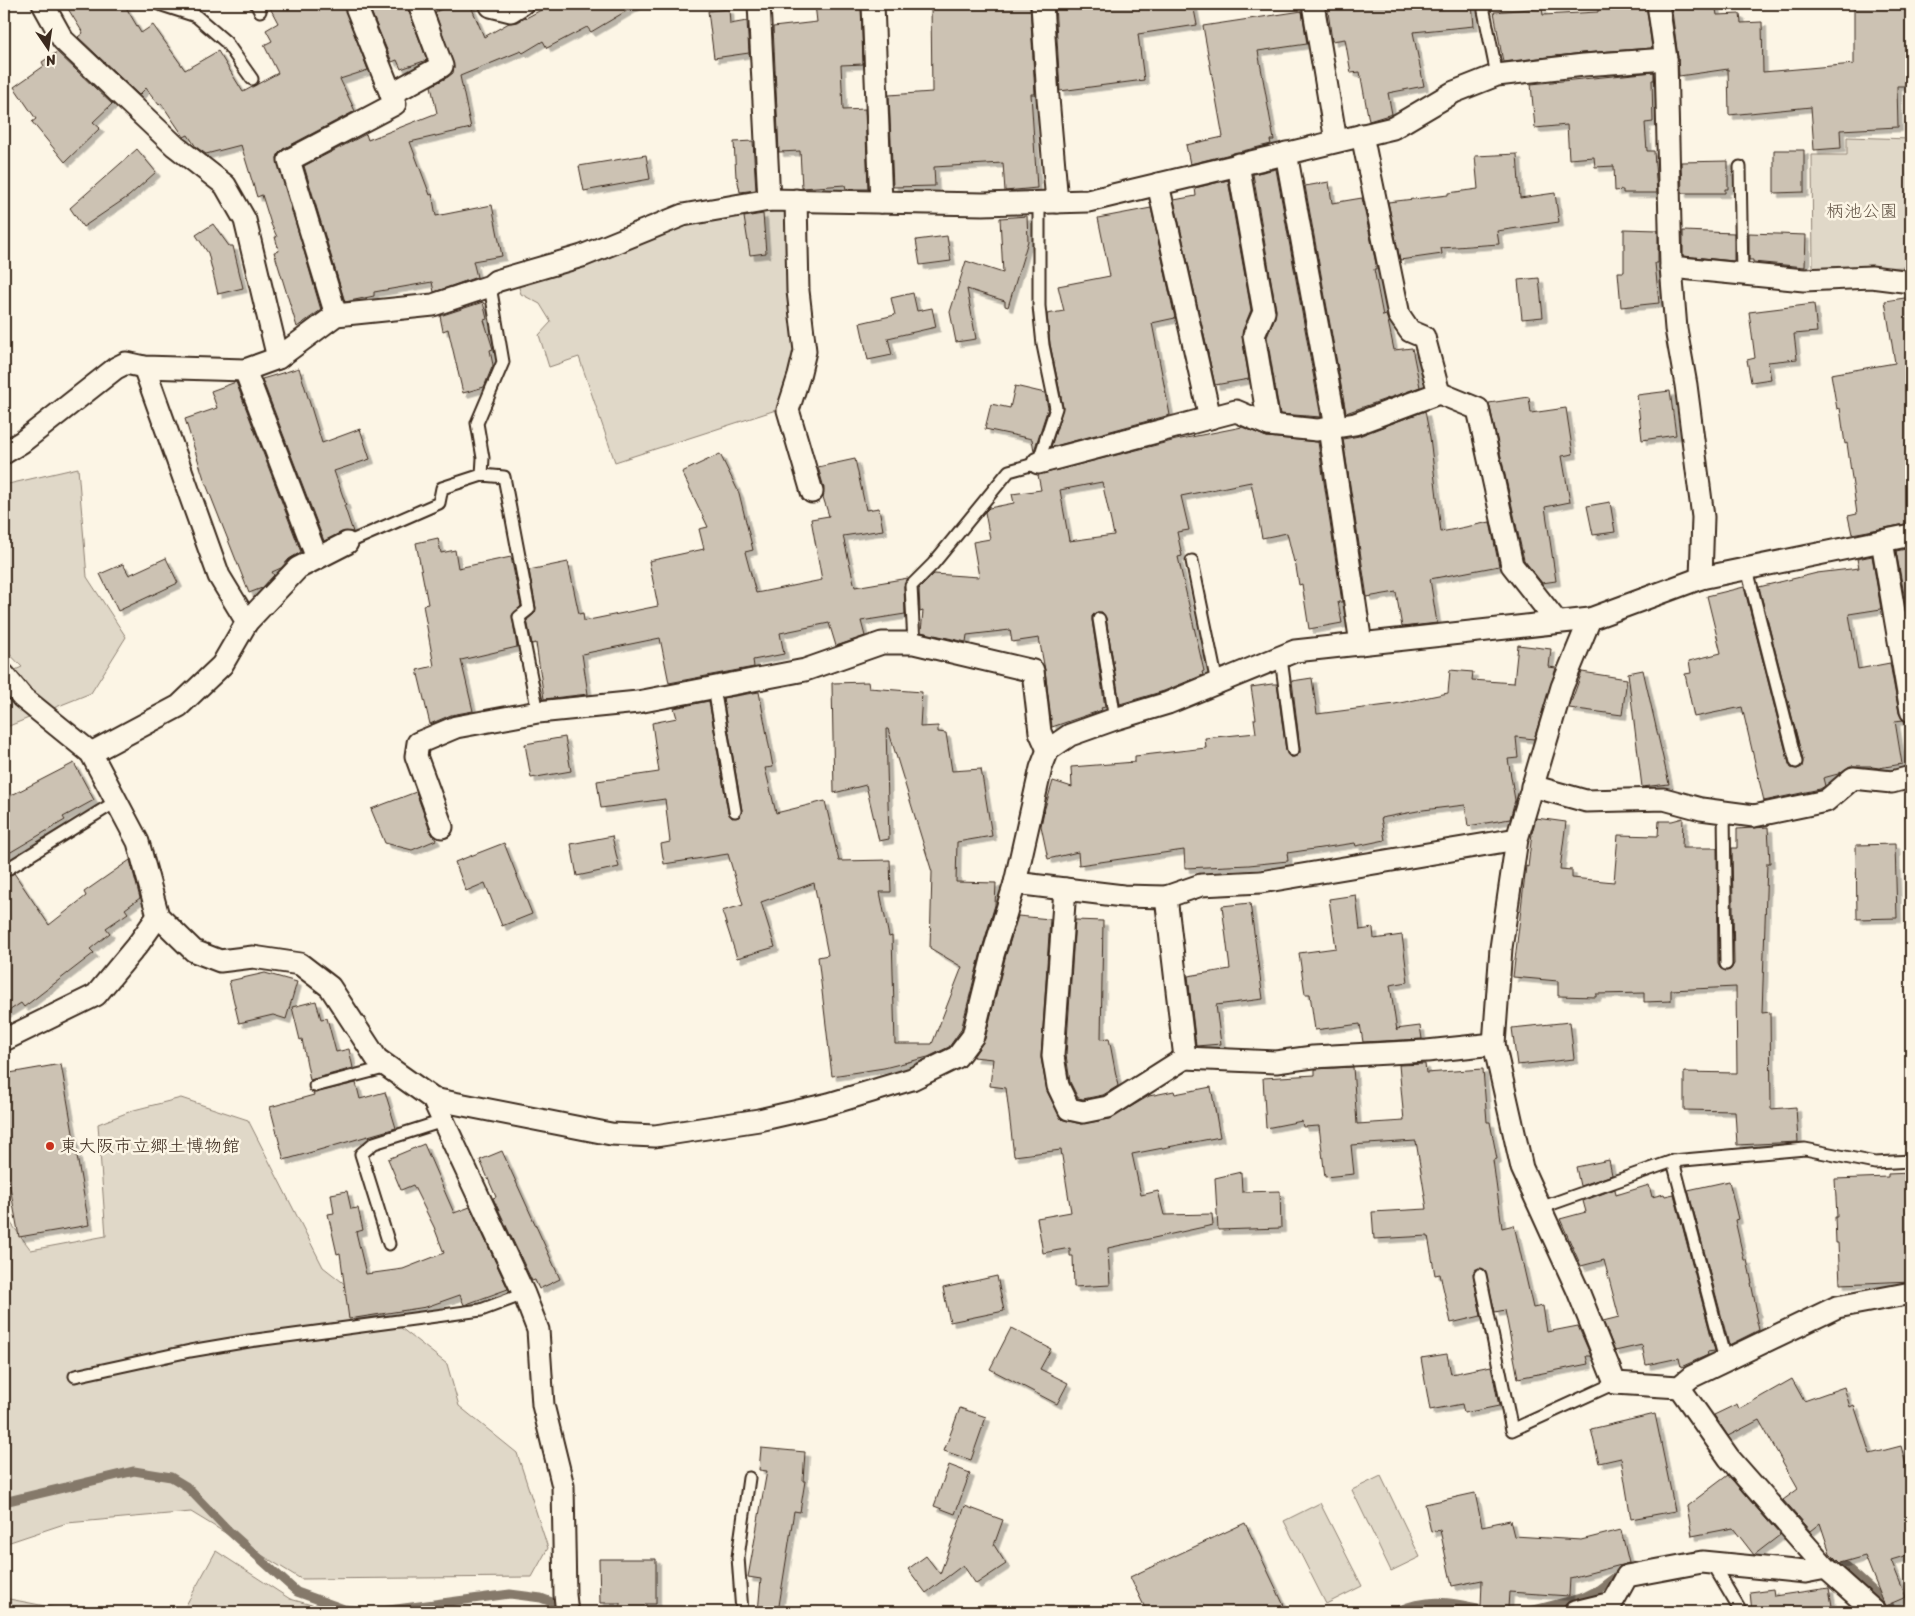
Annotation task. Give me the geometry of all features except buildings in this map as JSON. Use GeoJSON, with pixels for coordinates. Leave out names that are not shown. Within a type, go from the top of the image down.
{"type":"FeatureCollection","features":[{"type":"Feature","properties":{"kind":"street"},"geometry":{"type":"LineString","coordinates":[[43,4],[62,40],[175,146],[225,185],[245,220],[278,358]]}},
{"type":"Feature","properties":{"kind":"street"},"geometry":{"type":"LineString","coordinates":[[336,315],[289,160],[395,104],[355,4]]}},
{"type":"Feature","properties":{"kind":"street"},"geometry":{"type":"LineString","coordinates":[[390,94],[442,66],[419,4]]}},
{"type":"Feature","properties":{"kind":"street"},"geometry":{"type":"LineString","coordinates":[[490,4],[491,6],[511,11],[522,4]]}},
{"type":"Feature","properties":{"kind":"street"},"geometry":{"type":"LineString","coordinates":[[759,4],[769,200]]}},
{"type":"Feature","properties":{"kind":"street"},"geometry":{"type":"LineString","coordinates":[[873,4],[881,202]]}},
{"type":"Feature","properties":{"kind":"street"},"geometry":{"type":"LineString","coordinates":[[1042,4],[1048,98],[1048,202]]}},
{"type":"Feature","properties":{"kind":"street"},"geometry":{"type":"LineString","coordinates":[[1313,4],[1314,21],[1336,140]]}},
{"type":"Feature","properties":{"kind":"street"},"geometry":{"type":"LineString","coordinates":[[1658,4],[1666,59],[1671,267],[1676,329],[1686,385],[1703,517],[1702,578]]}},
{"type":"Feature","properties":{"kind":"street"},"geometry":{"type":"LineString","coordinates":[[4,453],[22,442],[116,368],[126,363],[144,367],[245,370],[278,358],[336,315],[433,305],[490,286],[496,281],[582,256],[683,215],[769,200],[983,204],[1088,200],[1393,128],[1454,92],[1497,75],[1584,65],[1666,59]]}},
{"type":"Feature","properties":{"kind":"street"},"geometry":{"type":"LineString","coordinates":[[1362,135],[1398,315],[1410,331],[1424,337],[1439,393]]}},
{"type":"Feature","properties":{"kind":"street"},"geometry":{"type":"LineString","coordinates":[[1286,153],[1332,427],[1361,644]]}},
{"type":"Feature","properties":{"kind":"street"},"geometry":{"type":"LineString","coordinates":[[1238,164],[1264,312],[1254,335],[1269,425]]}},
{"type":"Feature","properties":{"kind":"street"},"geometry":{"type":"LineString","coordinates":[[1158,184],[1210,418]]}},
{"type":"Feature","properties":{"kind":"street"},"geometry":{"type":"LineString","coordinates":[[796,200],[798,291],[805,351],[788,410],[812,492]]}},
{"type":"Feature","properties":{"kind":"street"},"geometry":{"type":"LineString","coordinates":[[1671,267],[1804,280],[1871,277],[1911,282]]}},
{"type":"Feature","properties":{"kind":"street"},"geometry":{"type":"LineString","coordinates":[[144,367],[219,576],[247,622]]}},
{"type":"Feature","properties":{"kind":"street"},"geometry":{"type":"LineString","coordinates":[[245,370],[317,558]]}},
{"type":"Feature","properties":{"kind":"street"},"geometry":{"type":"LineString","coordinates":[[1038,463],[1236,411],[1269,425],[1317,430],[1355,424],[1439,393],[1478,409],[1512,565],[1557,622]]}},
{"type":"Feature","properties":{"kind":"street"},"geometry":{"type":"LineString","coordinates":[[4,675],[22,697],[91,753],[138,842],[158,916],[194,951],[220,961],[253,957],[300,964],[330,987],[377,1060],[434,1099],[611,1134],[655,1136],[758,1120],[829,1104],[912,1079],[957,1057],[973,1036],[993,955],[1015,883],[1041,768],[1048,750],[1070,735],[1168,703],[1295,651],[1590,618],[1702,578],[1911,536]]}},
{"type":"Feature","properties":{"kind":"street"},"geometry":{"type":"LineString","coordinates":[[1882,541],[1911,711]]}},
{"type":"Feature","properties":{"kind":"street"},"geometry":{"type":"LineString","coordinates":[[91,753],[179,706],[222,665],[247,622],[298,568],[348,543]]}},
{"type":"Feature","properties":{"kind":"street"},"geometry":{"type":"LineString","coordinates":[[1590,618],[1562,687],[1517,839],[1501,948],[1494,1044],[1522,1168],[1578,1290],[1615,1383],[1679,1387],[1691,1377],[1837,1307],[1911,1293]]}},
{"type":"Feature","properties":{"kind":"street"},"geometry":{"type":"LineString","coordinates":[[442,827],[416,756],[418,742],[456,727],[538,712],[638,702],[805,670],[882,643],[914,643],[1033,671],[1040,732],[1048,750]]}},
{"type":"Feature","properties":{"kind":"street"},"geometry":{"type":"LineString","coordinates":[[1532,786],[1586,801],[1664,799],[1701,810],[1754,816],[1826,802],[1853,778],[1892,782],[1911,777]]}},
{"type":"Feature","properties":{"kind":"street"},"geometry":{"type":"LineString","coordinates":[[1015,883],[1124,896],[1166,897],[1201,885],[1261,882],[1517,839]]}},
{"type":"Feature","properties":{"kind":"street"},"geometry":{"type":"LineString","coordinates":[[1065,889],[1053,1056],[1058,1086],[1069,1108],[1084,1112],[1108,1107],[1185,1058],[1276,1062],[1313,1057],[1427,1051],[1494,1044]]}},
{"type":"Feature","properties":{"kind":"street"},"geometry":{"type":"LineString","coordinates":[[1166,897],[1185,1058]]}},
{"type":"Feature","properties":{"kind":"street"},"geometry":{"type":"LineString","coordinates":[[4,1040],[96,995],[139,943],[158,916]]}},
{"type":"Feature","properties":{"kind":"street"},"geometry":{"type":"LineString","coordinates":[[434,1099],[524,1294],[538,1330],[543,1405],[563,1486],[567,1612]]}},
{"type":"Feature","properties":{"kind":"street"},"geometry":{"type":"LineString","coordinates":[[1679,1387],[1729,1458],[1826,1568],[1875,1612]]}},
{"type":"Feature","properties":{"kind":"street"},"geometry":{"type":"LineString","coordinates":[[1576,1612],[1612,1603],[1627,1576],[1702,1562],[1805,1572],[1826,1568]]}},
{"type":"Feature","properties":{"kind":"lane"},"geometry":{"type":"LineString","coordinates":[[159,4],[196,16],[226,42],[252,79]]}},
{"type":"Feature","properties":{"kind":"lane"},"geometry":{"type":"LineString","coordinates":[[1485,4],[1484,11],[1497,75]]}},
{"type":"Feature","properties":{"kind":"lane"},"geometry":{"type":"LineString","coordinates":[[1740,167],[1742,274]]}},
{"type":"Feature","properties":{"kind":"lane"},"geometry":{"type":"LineString","coordinates":[[914,643],[911,586],[933,564],[1009,471],[1038,463],[1056,408],[1042,345],[1040,316],[1048,202]]}},
{"type":"Feature","properties":{"kind":"lane"},"geometry":{"type":"LineString","coordinates":[[482,475],[483,458],[477,423],[503,362],[490,286]]}},
{"type":"Feature","properties":{"kind":"lane"},"geometry":{"type":"LineString","coordinates":[[348,543],[439,503],[442,488],[482,475],[504,477],[529,609],[519,617],[538,712]]}},
{"type":"Feature","properties":{"kind":"lane"},"geometry":{"type":"LineString","coordinates":[[1192,562],[1217,683]]}},
{"type":"Feature","properties":{"kind":"lane"},"geometry":{"type":"LineString","coordinates":[[1747,569],[1796,762]]}},
{"type":"Feature","properties":{"kind":"lane"},"geometry":{"type":"LineString","coordinates":[[1099,619],[1115,719]]}},
{"type":"Feature","properties":{"kind":"lane"},"geometry":{"type":"LineString","coordinates":[[1281,658],[1293,750]]}},
{"type":"Feature","properties":{"kind":"lane"},"geometry":{"type":"LineString","coordinates":[[714,688],[735,811]]}},
{"type":"Feature","properties":{"kind":"lane"},"geometry":{"type":"LineString","coordinates":[[4,871],[117,802]]}},
{"type":"Feature","properties":{"kind":"lane"},"geometry":{"type":"LineString","coordinates":[[1724,812],[1726,964]]}},
{"type":"Feature","properties":{"kind":"lane"},"geometry":{"type":"LineString","coordinates":[[315,1086],[388,1067]]}},
{"type":"Feature","properties":{"kind":"lane"},"geometry":{"type":"LineString","coordinates":[[389,1244],[361,1154],[374,1143],[443,1121]]}},
{"type":"Feature","properties":{"kind":"lane"},"geometry":{"type":"LineString","coordinates":[[1540,1208],[1673,1161],[1805,1148],[1875,1163],[1911,1161]]}},
{"type":"Feature","properties":{"kind":"lane"},"geometry":{"type":"LineString","coordinates":[[1673,1161],[1725,1360]]}},
{"type":"Feature","properties":{"kind":"lane"},"geometry":{"type":"LineString","coordinates":[[1480,1276],[1512,1430],[1615,1383]]}},
{"type":"Feature","properties":{"kind":"lane"},"geometry":{"type":"LineString","coordinates":[[75,1376],[190,1351],[249,1341],[481,1310],[524,1294]]}},
{"type":"Feature","properties":{"kind":"lane"},"geometry":{"type":"LineString","coordinates":[[742,1612],[738,1557],[748,1478]]}},
{"type":"Feature","properties":{"kind":"lane"},"geometry":{"type":"LineString","coordinates":[[1712,1563],[1741,1612]]}},
{"type":"Feature","properties":{"kind":"green space","name":"柄池公園"},"geometry":{"type":"Polygon","coordinates":[[[1847,137],[1911,139],[1911,267],[1813,269],[1812,155],[1847,155],[1847,137]]]}},
{"type":"Feature","properties":{"kind":"green space"},"geometry":{"type":"Polygon","coordinates":[[[789,205],[799,354],[779,409],[615,462],[579,357],[549,367],[539,335],[551,322],[540,304],[521,294],[517,281],[649,241],[686,223],[789,205]]]}},
{"type":"Feature","properties":{"kind":"green space"},"geometry":{"type":"Polygon","coordinates":[[[78,468],[87,577],[126,637],[91,693],[4,728],[4,675],[22,667],[4,648],[4,485],[78,468]]]}},
{"type":"Feature","properties":{"kind":"green space"},"geometry":{"type":"Polygon","coordinates":[[[181,1098],[248,1120],[323,1267],[447,1364],[459,1406],[517,1453],[548,1548],[532,1577],[301,1579],[191,1512],[67,1523],[4,1544],[4,1214],[31,1250],[106,1236],[98,1124],[134,1110],[181,1098]]]}},
{"type":"Feature","properties":{"kind":"green space"},"geometry":{"type":"Polygon","coordinates":[[[1381,1476],[1420,1557],[1391,1571],[1352,1490],[1381,1476]]]}},
{"type":"Feature","properties":{"kind":"green space"},"geometry":{"type":"Polygon","coordinates":[[[1320,1503],[1362,1586],[1326,1604],[1284,1521],[1320,1503]]]}},
{"type":"Feature","properties":{"kind":"green space"},"geometry":{"type":"Polygon","coordinates":[[[216,1551],[290,1599],[337,1612],[186,1612],[185,1607],[216,1551]]]}},
{"type":"Feature","properties":{"kind":"green space"},"geometry":{"type":"Polygon","coordinates":[[[4,1598],[66,1610],[71,1612],[4,1612],[4,1598]]]}},
{"type":"Feature","properties":{"kind":"waterway"},"geometry":{"type":"LineString","coordinates":[[4,1502],[134,1471],[171,1477],[186,1486],[228,1530],[297,1592],[344,1609],[369,1612]]}},
{"type":"Feature","properties":{"kind":"waterway"},"geometry":{"type":"LineString","coordinates":[[1824,1562],[1840,1561],[1890,1606]]}},
{"type":"Feature","properties":{"kind":"waterway"},"geometry":{"type":"LineString","coordinates":[[1526,1612],[1584,1597],[1598,1590],[1623,1571]]}},
{"type":"Feature","properties":{"kind":"waterway"},"geometry":{"type":"LineString","coordinates":[[374,1612],[510,1594],[541,1598],[578,1612]]}},
{"type":"Feature","properties":{"kind":"waterway"},"geometry":{"type":"LineString","coordinates":[[1395,1612],[1408,1607],[1433,1602],[1456,1604],[1495,1612]]}},
{"type":"Feature","properties":{"kind":"place","name":"東大阪市立郷土博物館"},"geometry":{"type":"Point","coordinates":[50,1146]}}]}
